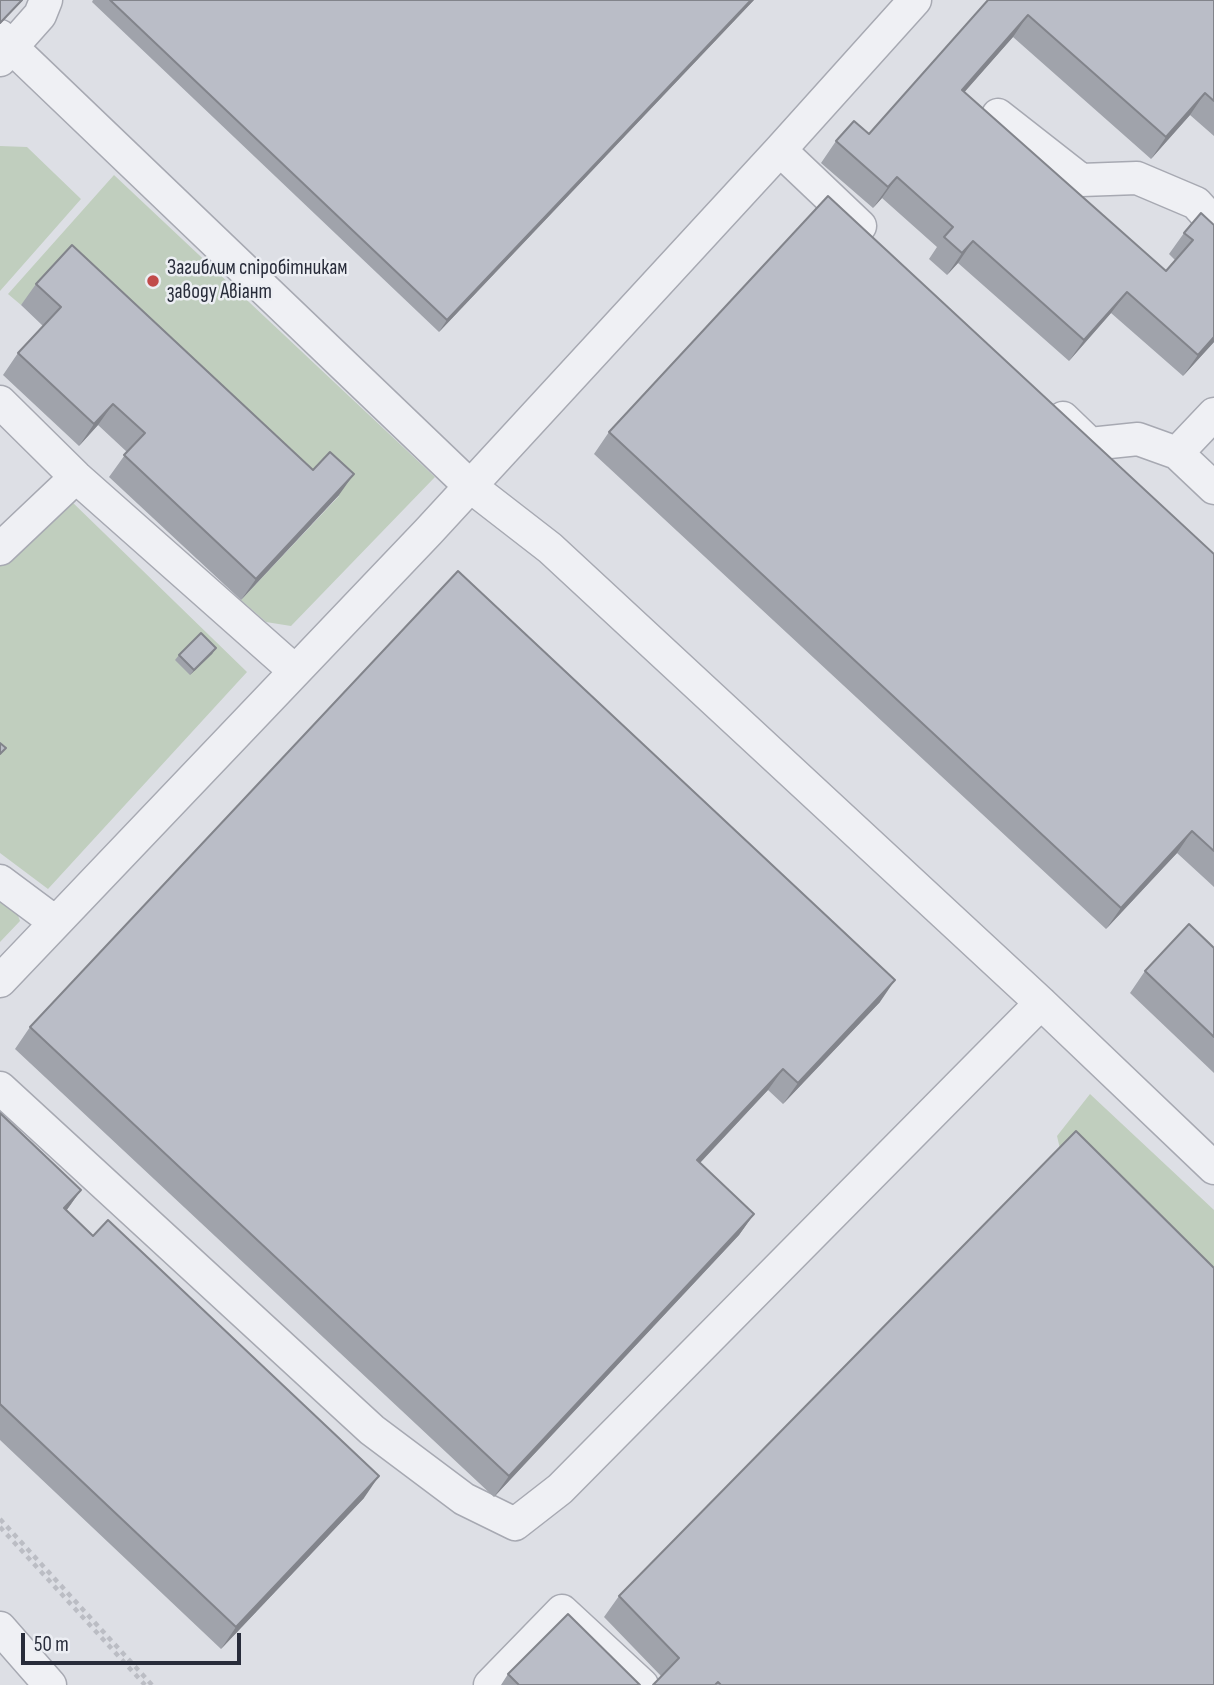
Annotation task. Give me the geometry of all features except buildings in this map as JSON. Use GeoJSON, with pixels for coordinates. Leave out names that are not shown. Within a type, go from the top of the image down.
{"type":"FeatureCollection","features":[{"type":"Feature","properties":{"kind":"street"},"geometry":{"type":"LineString","coordinates":[[46,0],[40,15],[4,48],[470,486],[550,548],[1041,1003],[1214,1168]]}},
{"type":"Feature","properties":{"kind":"street"},"geometry":{"type":"LineString","coordinates":[[0,981],[470,486],[915,0]]}},
{"type":"Feature","properties":{"kind":"street"},"geometry":{"type":"LineString","coordinates":[[998,115],[1081,180],[1137,178],[1196,203],[1214,223]]}},
{"type":"Feature","properties":{"kind":"street"},"geometry":{"type":"LineString","coordinates":[[779,150],[880,245]]}},
{"type":"Feature","properties":{"kind":"street"},"geometry":{"type":"LineString","coordinates":[[1040,396],[1090,443],[1138,439],[1177,453],[1214,488]]}},
{"type":"Feature","properties":{"kind":"street"},"geometry":{"type":"LineString","coordinates":[[0,402],[76,477],[295,671]]}},
{"type":"Feature","properties":{"kind":"street"},"geometry":{"type":"LineString","coordinates":[[1177,453],[1214,414]]}},
{"type":"Feature","properties":{"kind":"street"},"geometry":{"type":"LineString","coordinates":[[0,549],[76,477]]}},
{"type":"Feature","properties":{"kind":"street"},"geometry":{"type":"LineString","coordinates":[[0,881],[55,922]]}},
{"type":"Feature","properties":{"kind":"street"},"geometry":{"type":"LineString","coordinates":[[0,1088],[372,1430],[464,1499],[515,1524],[560,1489],[1041,1003]]}},
{"type":"Feature","properties":{"kind":"street"},"geometry":{"type":"LineString","coordinates":[[490,1685],[562,1611],[642,1685]]}},
{"type":"Feature","properties":{"kind":"street"},"geometry":{"type":"LineString","coordinates":[[0,1628],[50,1685]]}},
{"type":"Feature","properties":{"kind":"path"},"geometry":{"type":"LineString","coordinates":[[0,1519],[152,1685]]}},
{"type":"Feature","properties":{"kind":"path"},"geometry":{"type":"LineString","coordinates":[[0,1527],[145,1685]]}},
{"type":"Feature","properties":{"kind":"green space"},"geometry":{"type":"Polygon","coordinates":[[[0,146],[27,147],[81,199],[0,291],[0,146]]]}},
{"type":"Feature","properties":{"kind":"green space"},"geometry":{"type":"Polygon","coordinates":[[[114,175],[435,477],[291,626],[266,622],[241,600],[339,496],[57,267],[21,305],[8,294],[114,175]]]}},
{"type":"Feature","properties":{"kind":"green space"},"geometry":{"type":"Polygon","coordinates":[[[68,498],[247,672],[48,889],[0,853],[0,563],[68,498]]]}},
{"type":"Feature","properties":{"kind":"green space"},"geometry":{"type":"Polygon","coordinates":[[[0,898],[16,910],[20,921],[0,942],[0,898]]]}},
{"type":"Feature","properties":{"kind":"green space"},"geometry":{"type":"Polygon","coordinates":[[[1090,1094],[1214,1210],[1214,1304],[1061,1153],[1057,1136],[1090,1094]]]}},
{"type":"Feature","properties":{"kind":"place","name":"Загиблим спіробітникам заводу Авіант"},"geometry":{"type":"Point","coordinates":[153,281]}}]}
